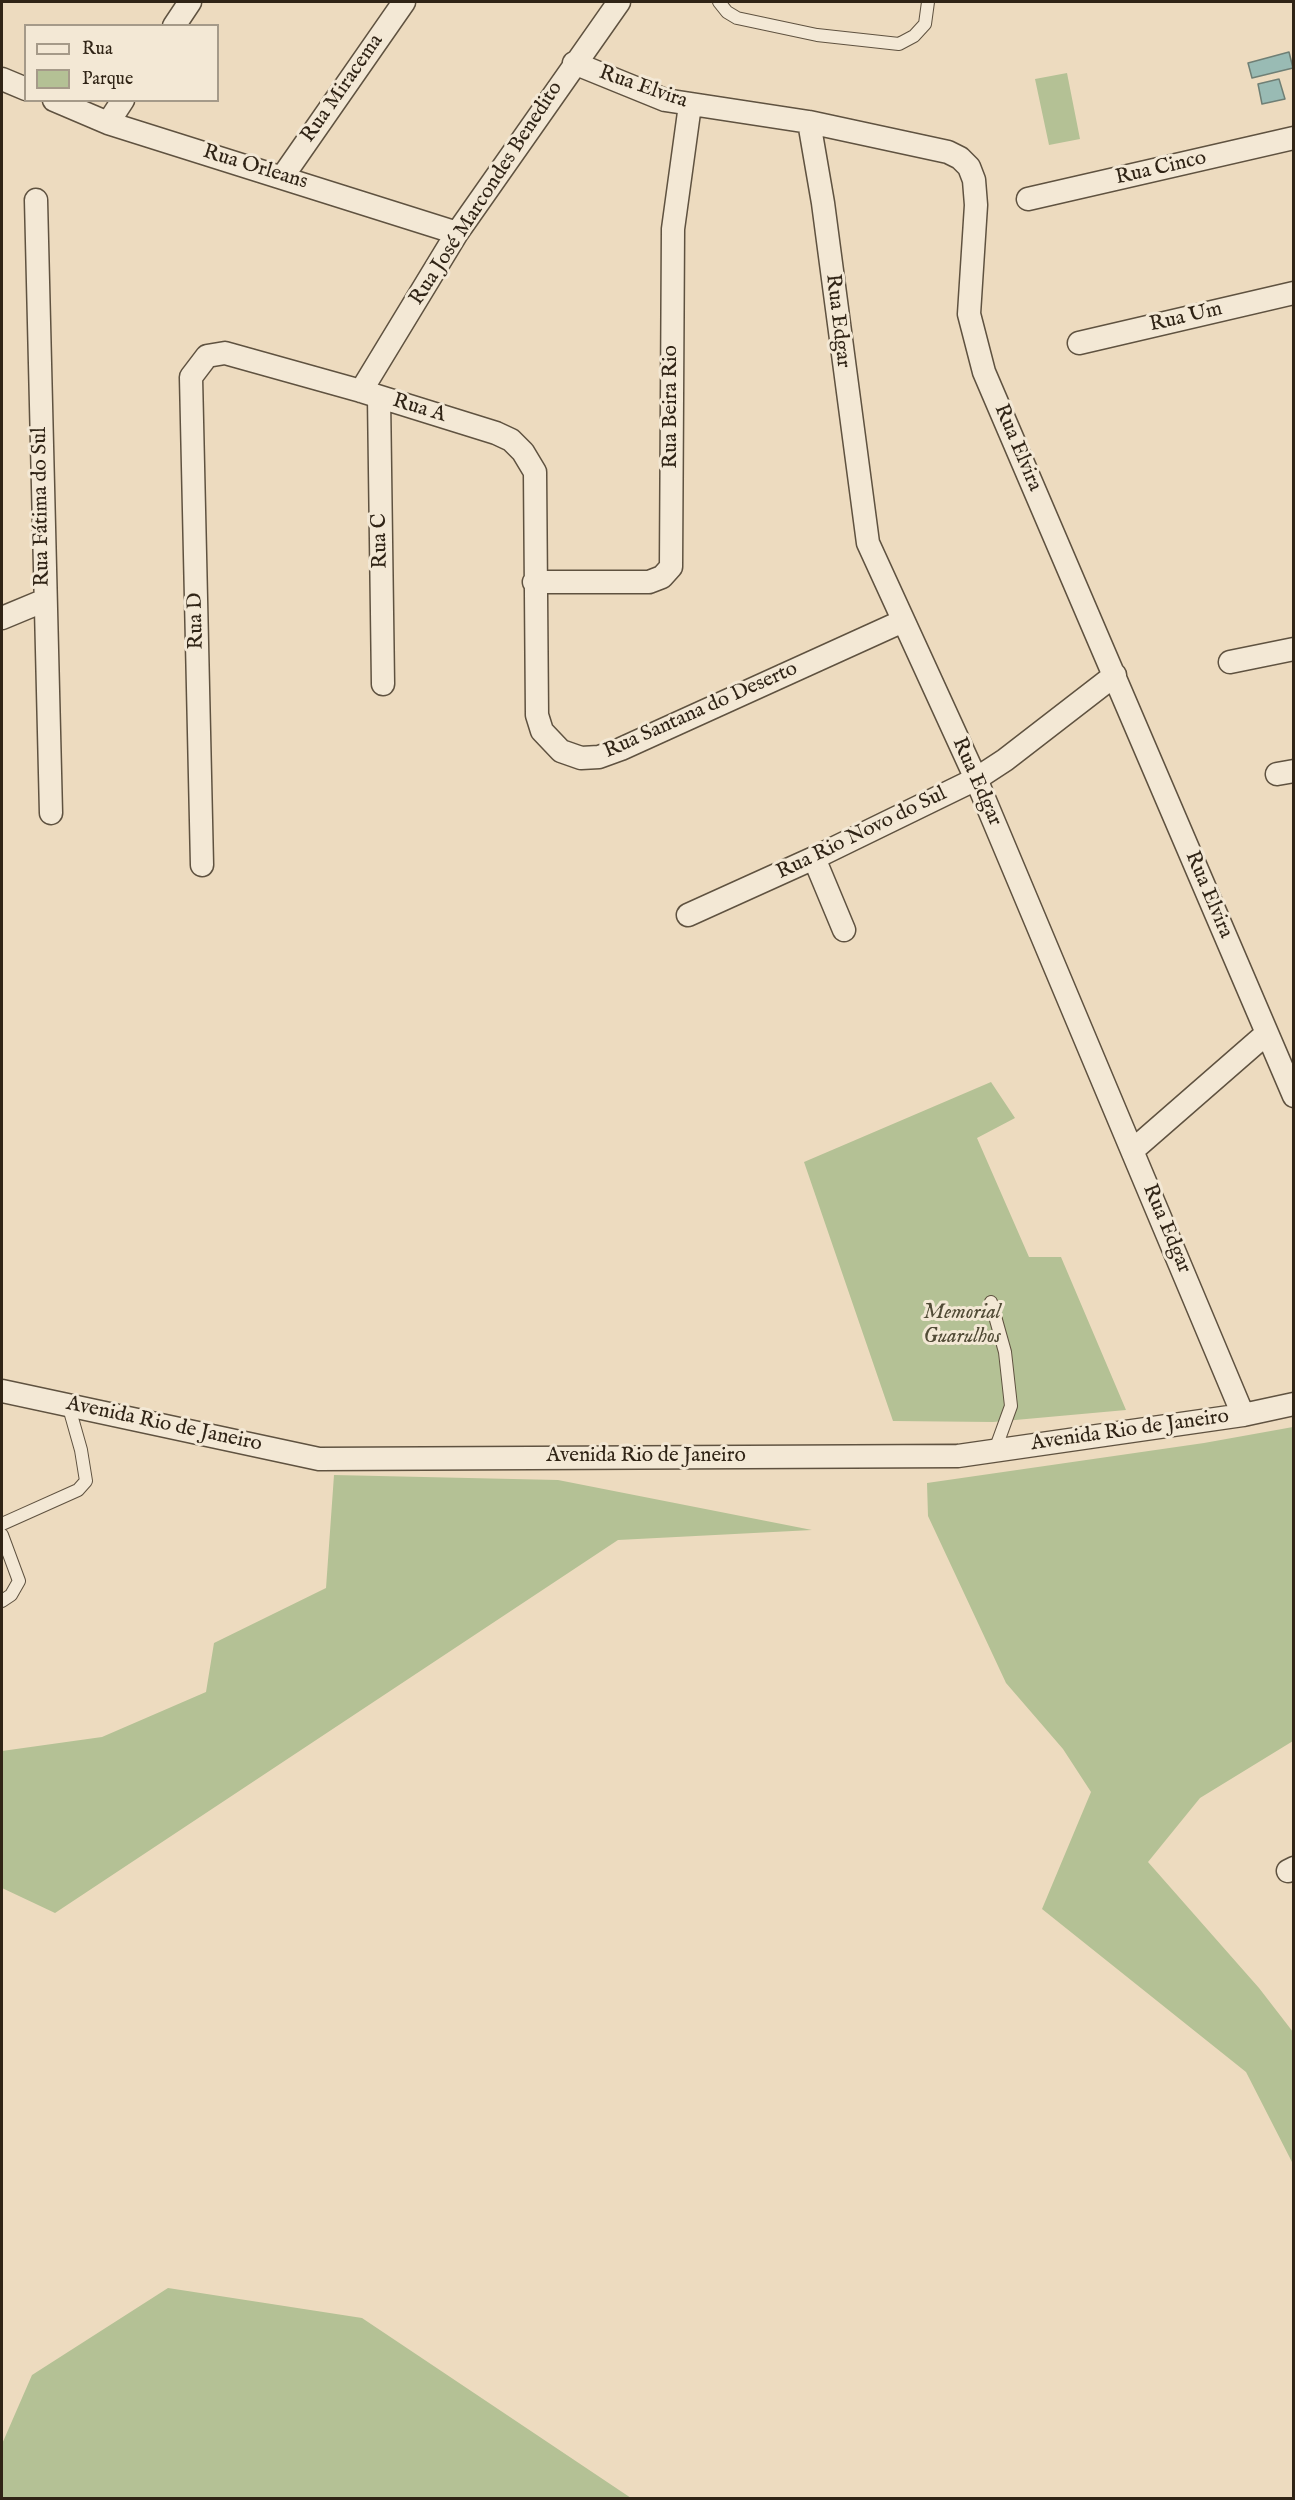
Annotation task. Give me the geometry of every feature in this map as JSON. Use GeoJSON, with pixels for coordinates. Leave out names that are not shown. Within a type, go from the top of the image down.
{"type":"FeatureCollection","features":[{"type":"Feature","properties":{"kind":"street"},"geometry":{"type":"LineString","coordinates":[[175,24],[190,2]]}},
{"type":"Feature","properties":{"kind":"street","name":"Rua Miracema"},"geometry":{"type":"LineString","coordinates":[[283,176],[404,2]]}},
{"type":"Feature","properties":{"kind":"street","name":"Rua José Marcondes Benedito"},"geometry":{"type":"LineString","coordinates":[[370,394],[457,232],[573,63],[619,2]]}},
{"type":"Feature","properties":{"kind":"street","name":"Rua Elvira"},"geometry":{"type":"LineString","coordinates":[[573,63],[655,96],[690,105],[809,122],[948,152],[960,158],[969,167],[974,180],[976,205],[969,314],[984,372],[1293,1096]]}},
{"type":"Feature","properties":{"kind":"street"},"geometry":{"type":"LineString","coordinates":[[2,79],[24,88]]}},
{"type":"Feature","properties":{"kind":"street","name":"Rua Orleans"},"geometry":{"type":"LineString","coordinates":[[59,102],[108,123],[457,232]]}},
{"type":"Feature","properties":{"kind":"street"},"geometry":{"type":"LineString","coordinates":[[108,123],[122,102]]}},
{"type":"Feature","properties":{"kind":"street","name":"Rua Beira Rio"},"geometry":{"type":"LineString","coordinates":[[534,582],[649,582],[662,577],[671,567],[673,229],[690,105]]}},
{"type":"Feature","properties":{"kind":"street","name":"Rua Edgar"},"geometry":{"type":"LineString","coordinates":[[809,122],[823,203],[868,543],[976,779],[1243,1415]]}},
{"type":"Feature","properties":{"kind":"street","name":"Rua Cinco"},"geometry":{"type":"LineString","coordinates":[[1028,199],[1293,138]]}},
{"type":"Feature","properties":{"kind":"street","name":"Rua Fátima do Sul"},"geometry":{"type":"LineString","coordinates":[[36,200],[44,601],[51,813]]}},
{"type":"Feature","properties":{"kind":"street","name":"Rua Um"},"geometry":{"type":"LineString","coordinates":[[1079,343],[1293,293]]}},
{"type":"Feature","properties":{"kind":"street","name":"Rua A"},"geometry":{"type":"LineString","coordinates":[[191,377],[198,364],[207,356],[225,353],[370,394],[496,433],[511,440],[523,452],[535,472],[534,582]]}},
{"type":"Feature","properties":{"kind":"street","name":"Rua D"},"geometry":{"type":"LineString","coordinates":[[191,377],[202,865]]}},
{"type":"Feature","properties":{"kind":"street","name":"Rua C"},"geometry":{"type":"LineString","coordinates":[[370,394],[382,684]]}},
{"type":"Feature","properties":{"kind":"street","name":"Rua Santana do Deserto"},"geometry":{"type":"LineString","coordinates":[[534,582],[537,715],[542,731],[550,741],[561,751],[581,758],[599,757],[621,749],[903,621]]}},
{"type":"Feature","properties":{"kind":"street"},"geometry":{"type":"LineString","coordinates":[[2,618],[44,601]]}},
{"type":"Feature","properties":{"kind":"street"},"geometry":{"type":"LineString","coordinates":[[1230,662],[1293,649]]}},
{"type":"Feature","properties":{"kind":"street","name":"Rua Rio Novo do Sul"},"geometry":{"type":"LineString","coordinates":[[688,915],[814,858],[976,779],[1005,760],[1115,675]]}},
{"type":"Feature","properties":{"kind":"street"},"geometry":{"type":"LineString","coordinates":[[814,858],[844,930]]}},
{"type":"Feature","properties":{"kind":"street"},"geometry":{"type":"LineString","coordinates":[[1133,1150],[1266,1034]]}},
{"type":"Feature","properties":{"kind":"street","name":"Avenida Rio de Janeiro"},"geometry":{"type":"LineString","coordinates":[[2,1391],[319,1459],[958,1456],[1243,1415],[1293,1404]]}},
{"type":"Feature","properties":{"kind":"lane"},"geometry":{"type":"LineString","coordinates":[[719,2],[727,12],[737,18],[817,35],[898,44],[914,36],[925,24],[928,2]]}},
{"type":"Feature","properties":{"kind":"lane"},"geometry":{"type":"LineString","coordinates":[[991,1302],[1005,1352],[1011,1406],[995,1450]]}},
{"type":"Feature","properties":{"kind":"lane"},"geometry":{"type":"LineString","coordinates":[[2,1524],[78,1490],[86,1481],[81,1450],[68,1404]]}},
{"type":"Feature","properties":{"kind":"lane"},"geometry":{"type":"LineString","coordinates":[[2,1535],[7,1564],[19,1581],[11,1595],[2,1600]]}},
{"type":"Feature","properties":{"kind":"green space"},"geometry":{"type":"Polygon","coordinates":[[[1067,73],[1080,139],[1049,145],[1035,79],[1067,73]]]}},
{"type":"Feature","properties":{"kind":"green space","name":"Memorial Guarulhos"},"geometry":{"type":"Polygon","coordinates":[[[991,1082],[1015,1118],[977,1138],[1029,1257],[1061,1257],[1126,1410],[993,1422],[893,1421],[804,1162],[991,1082]]]}},
{"type":"Feature","properties":{"kind":"green space"},"geometry":{"type":"Polygon","coordinates":[[[1293,1427],[1293,1741],[1200,1798],[1148,1862],[1259,1988],[1293,2032],[1293,2164],[1246,2072],[1042,1909],[1091,1792],[1063,1749],[1006,1683],[928,1516],[927,1483],[1204,1443],[1293,1427]]]}},
{"type":"Feature","properties":{"kind":"green space"},"geometry":{"type":"Polygon","coordinates":[[[334,1475],[558,1480],[812,1530],[618,1540],[55,1913],[2,1888],[2,1751],[102,1737],[206,1692],[214,1643],[326,1588],[334,1475]]]}},
{"type":"Feature","properties":{"kind":"green space"},"geometry":{"type":"Polygon","coordinates":[[[168,2288],[362,2318],[631,2498],[2,2498],[2,2444],[32,2375],[168,2288]]]}},
{"type":"Feature","properties":{"kind":"water"},"geometry":{"type":"Polygon","coordinates":[[[1289,52],[1293,68],[1252,78],[1248,63],[1289,52]]]}},
{"type":"Feature","properties":{"kind":"water"},"geometry":{"type":"Polygon","coordinates":[[[1279,79],[1285,99],[1262,104],[1258,84],[1279,79]]]}}]}
